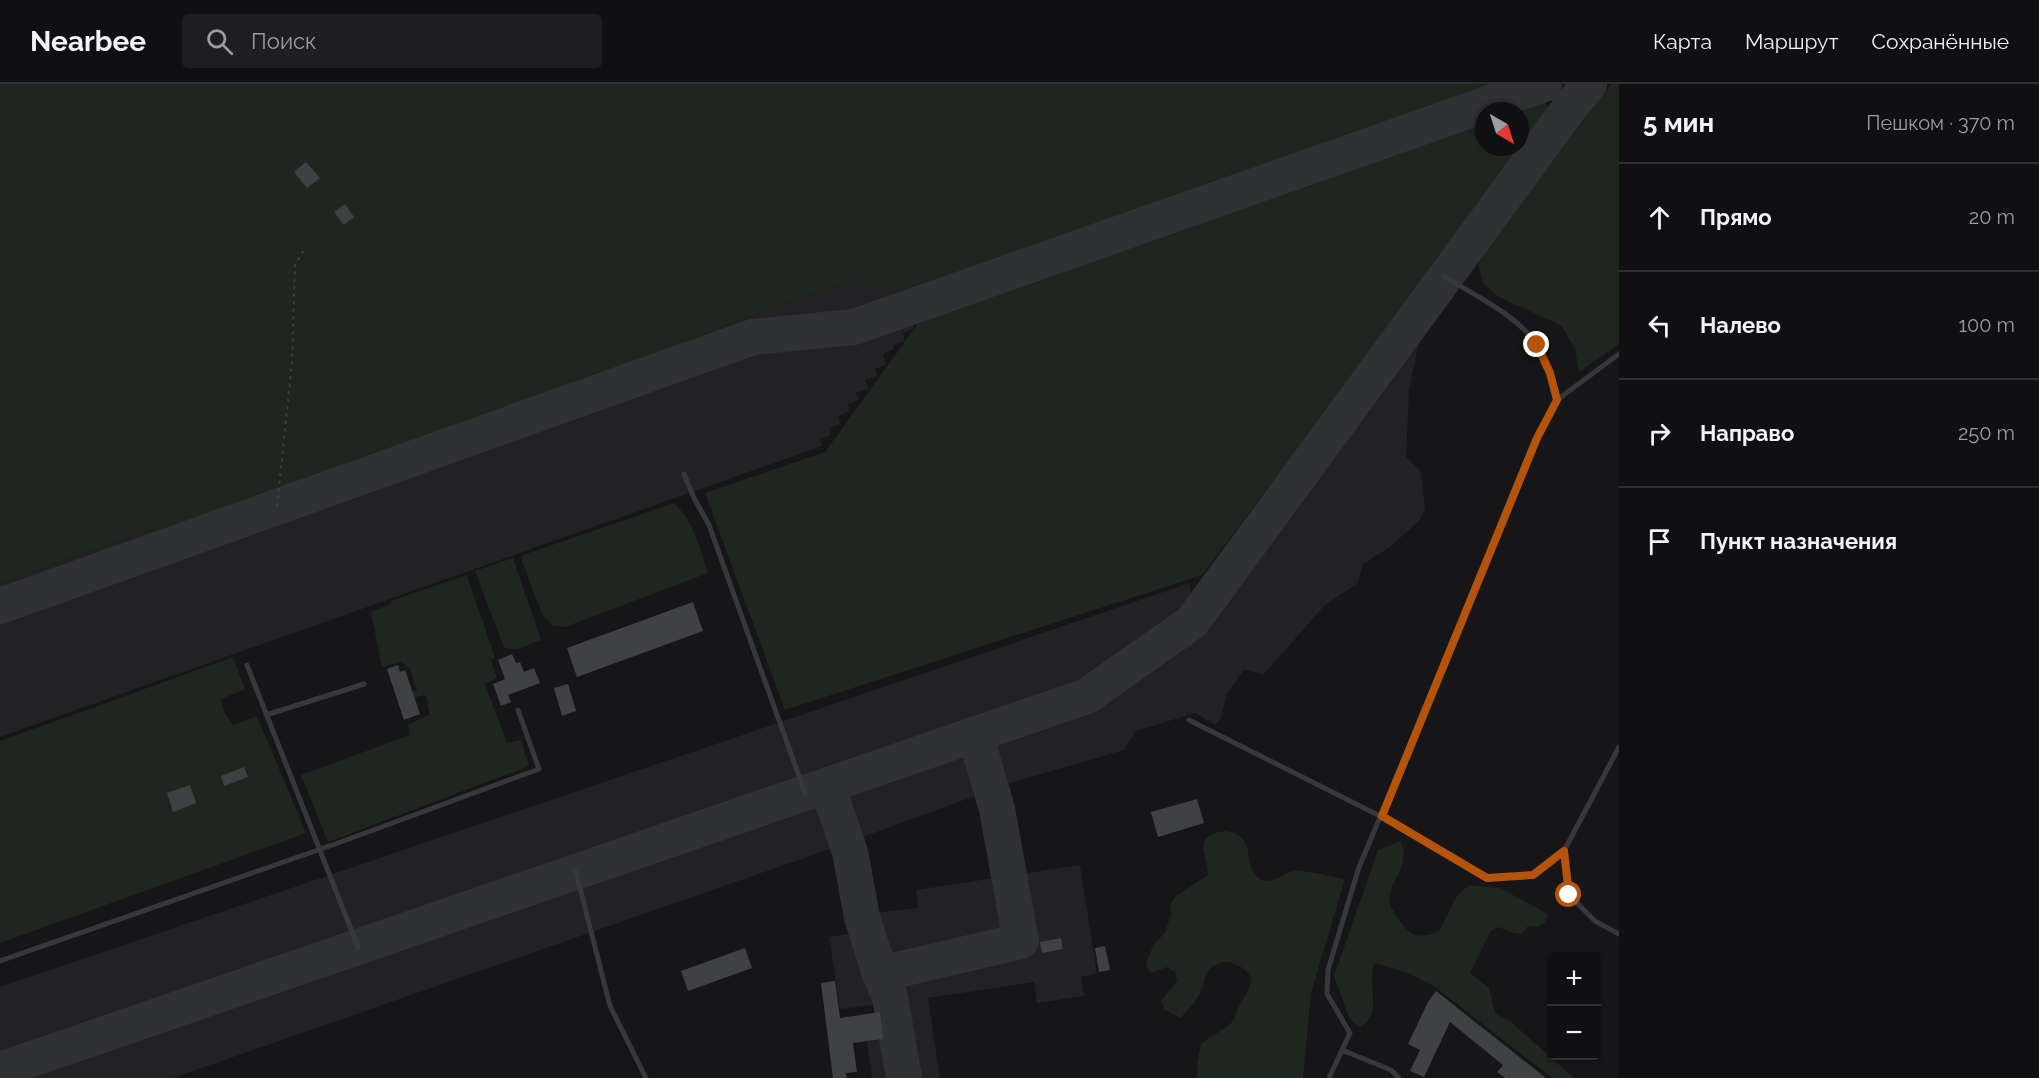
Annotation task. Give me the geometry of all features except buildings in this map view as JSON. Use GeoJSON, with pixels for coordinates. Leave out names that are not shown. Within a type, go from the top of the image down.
{"type":"FeatureCollection","features":[{"type":"Feature","properties":{"kind":"lane"},"geometry":{"type":"LineString","coordinates":[[1445,277],[1517,323],[1524,330],[1537,345],[1550,373],[1557,400]]}},
{"type":"Feature","properties":{"kind":"lane"},"geometry":{"type":"LineString","coordinates":[[1329,1078],[1350,1033],[1328,994],[1328,970],[1359,867],[1537,438],[1557,400],[1619,354]]}},
{"type":"Feature","properties":{"kind":"lane"},"geometry":{"type":"LineString","coordinates":[[684,474],[709,525],[805,793]]}},
{"type":"Feature","properties":{"kind":"lane"},"geometry":{"type":"LineString","coordinates":[[247,665],[358,947]]}},
{"type":"Feature","properties":{"kind":"lane"},"geometry":{"type":"LineString","coordinates":[[267,715],[364,684]]}},
{"type":"Feature","properties":{"kind":"lane"},"geometry":{"type":"LineString","coordinates":[[0,961],[321,850],[539,769],[518,710]]}},
{"type":"Feature","properties":{"kind":"lane"},"geometry":{"type":"LineString","coordinates":[[1189,720],[1382,816],[1487,878],[1533,875],[1564,851],[1619,747]]}},
{"type":"Feature","properties":{"kind":"lane"},"geometry":{"type":"LineString","coordinates":[[1564,851],[1569,895],[1595,921],[1619,934]]}},
{"type":"Feature","properties":{"kind":"lane"},"geometry":{"type":"LineString","coordinates":[[576,872],[610,1006],[646,1078]]}},
{"type":"Feature","properties":{"kind":"lane"},"geometry":{"type":"LineString","coordinates":[[1342,1050],[1391,1070],[1399,1078]]}},
{"type":"Feature","properties":{"kind":"path"},"geometry":{"type":"LineString","coordinates":[[278,506],[292,362],[295,265],[305,248]]}},
{"type":"Feature","properties":{"kind":"shaded area"},"geometry":{"type":"Polygon","coordinates":[[[0,84],[1500,84],[902,296],[900,289],[889,293],[887,285],[874,290],[871,282],[860,286],[857,279],[720,327],[723,338],[155,539],[152,529],[0,583],[0,84]]]}},
{"type":"Feature","properties":{"kind":"shaded area"},"geometry":{"type":"Polygon","coordinates":[[[1611,84],[1619,84],[1619,344],[1579,372],[1575,349],[1562,326],[1497,296],[1484,284],[1478,265],[1487,247],[1611,84]]]}},
{"type":"Feature","properties":{"kind":"shaded area"},"geometry":{"type":"Polygon","coordinates":[[[1545,99],[1548,108],[1543,125],[1529,143],[1529,105],[1545,99]]]}},
{"type":"Feature","properties":{"kind":"shaded area"},"geometry":{"type":"Polygon","coordinates":[[[1475,124],[1475,156],[1520,156],[1202,575],[785,710],[705,493],[825,452],[920,321],[1475,124]]]}},
{"type":"Feature","properties":{"kind":"shaded area"},"geometry":{"type":"Polygon","coordinates":[[[857,279],[900,289],[914,329],[903,333],[905,341],[893,345],[894,349],[883,354],[886,365],[875,369],[877,376],[865,380],[868,389],[856,393],[859,400],[848,404],[850,411],[838,416],[840,424],[829,428],[831,435],[820,439],[822,446],[0,737],[0,583],[152,529],[156,539],[723,338],[720,327],[857,279]]]}},
{"type":"Feature","properties":{"kind":"shaded area"},"geometry":{"type":"Polygon","coordinates":[[[1408,327],[1420,336],[1409,391],[1406,457],[1421,472],[1425,508],[1420,520],[1390,547],[1363,564],[1357,584],[1325,605],[1264,674],[1244,670],[1226,695],[1221,719],[1215,725],[1195,713],[1136,731],[1124,750],[1010,783],[833,848],[173,1078],[0,1078],[0,987],[1190,583],[1192,621],[1408,327]]]}},
{"type":"Feature","properties":{"kind":"shaded area"},"geometry":{"type":"Polygon","coordinates":[[[674,503],[687,518],[699,544],[708,573],[565,627],[553,626],[542,614],[522,561],[523,555],[674,503]]]}},
{"type":"Feature","properties":{"kind":"shaded area"},"geometry":{"type":"Polygon","coordinates":[[[513,558],[541,640],[518,649],[504,648],[475,571],[513,558]]]}},
{"type":"Feature","properties":{"kind":"shaded area"},"geometry":{"type":"Polygon","coordinates":[[[467,575],[495,658],[491,660],[497,678],[485,684],[507,743],[521,740],[529,766],[328,842],[301,775],[410,735],[408,725],[430,714],[426,695],[400,701],[399,695],[417,690],[410,669],[401,662],[382,667],[371,612],[389,605],[393,600],[467,575]]]}},
{"type":"Feature","properties":{"kind":"shaded area"},"geometry":{"type":"Polygon","coordinates":[[[233,657],[245,689],[221,699],[224,712],[233,725],[257,716],[306,833],[0,943],[0,741],[233,657]]]}},
{"type":"Feature","properties":{"kind":"shaded area"},"geometry":{"type":"Polygon","coordinates":[[[1225,831],[1242,838],[1254,873],[1264,881],[1273,880],[1295,871],[1345,879],[1311,993],[1303,1078],[1195,1078],[1198,1073],[1197,1064],[1201,1044],[1231,1023],[1248,990],[1251,979],[1249,974],[1231,963],[1223,962],[1215,965],[1208,973],[1196,1000],[1180,1018],[1164,1009],[1161,1001],[1177,981],[1175,972],[1167,967],[1151,973],[1146,965],[1153,945],[1165,933],[1171,914],[1170,905],[1176,896],[1208,875],[1204,841],[1214,833],[1225,831]]]}},
{"type":"Feature","properties":{"kind":"shaded area"},"geometry":{"type":"Polygon","coordinates":[[[1401,841],[1403,860],[1391,889],[1390,904],[1397,917],[1410,932],[1419,936],[1439,931],[1456,897],[1469,885],[1500,888],[1548,914],[1545,923],[1537,927],[1528,926],[1522,934],[1498,927],[1490,932],[1470,973],[1489,988],[1495,1013],[1511,1022],[1547,1054],[1547,1060],[1554,1060],[1574,1078],[1552,1078],[1435,987],[1408,973],[1375,963],[1371,1014],[1360,1027],[1353,1022],[1348,1015],[1334,976],[1378,850],[1401,841]]]}},
{"type":"Feature","properties":{"kind":"shaded area"},"geometry":{"type":"Polygon","coordinates":[[[1080,865],[1097,974],[1081,977],[1084,996],[1037,1003],[1034,982],[928,998],[940,1078],[872,1078],[867,1042],[886,1039],[880,1004],[840,1009],[829,937],[849,934],[847,916],[918,908],[916,890],[1080,865]]]}},
{"type":"Feature","properties":{"kind":"taxiway"},"geometry":{"type":"LineString","coordinates":[[0,606],[753,337],[854,327],[1544,84]]}},
{"type":"Feature","properties":{"kind":"taxiway"},"geometry":{"type":"LineString","coordinates":[[0,1070],[1087,696],[1192,622],[1589,84]]}},
{"type":"Feature","properties":{"kind":"taxiway"},"geometry":{"type":"LineString","coordinates":[[880,974],[1021,941],[997,809],[975,734]]}},
{"type":"Feature","properties":{"kind":"taxiway"},"geometry":{"type":"LineString","coordinates":[[827,785],[850,852],[862,917],[880,974],[890,997],[904,1078]]}},
{"type":"Feature","properties":{"kind":"route"},"geometry":{"type":"LineString","coordinates":[[1537,345],[1550,373],[1557,400],[1537,438],[1382,816],[1487,878],[1533,875],[1564,851],[1569,895]]}}]}
